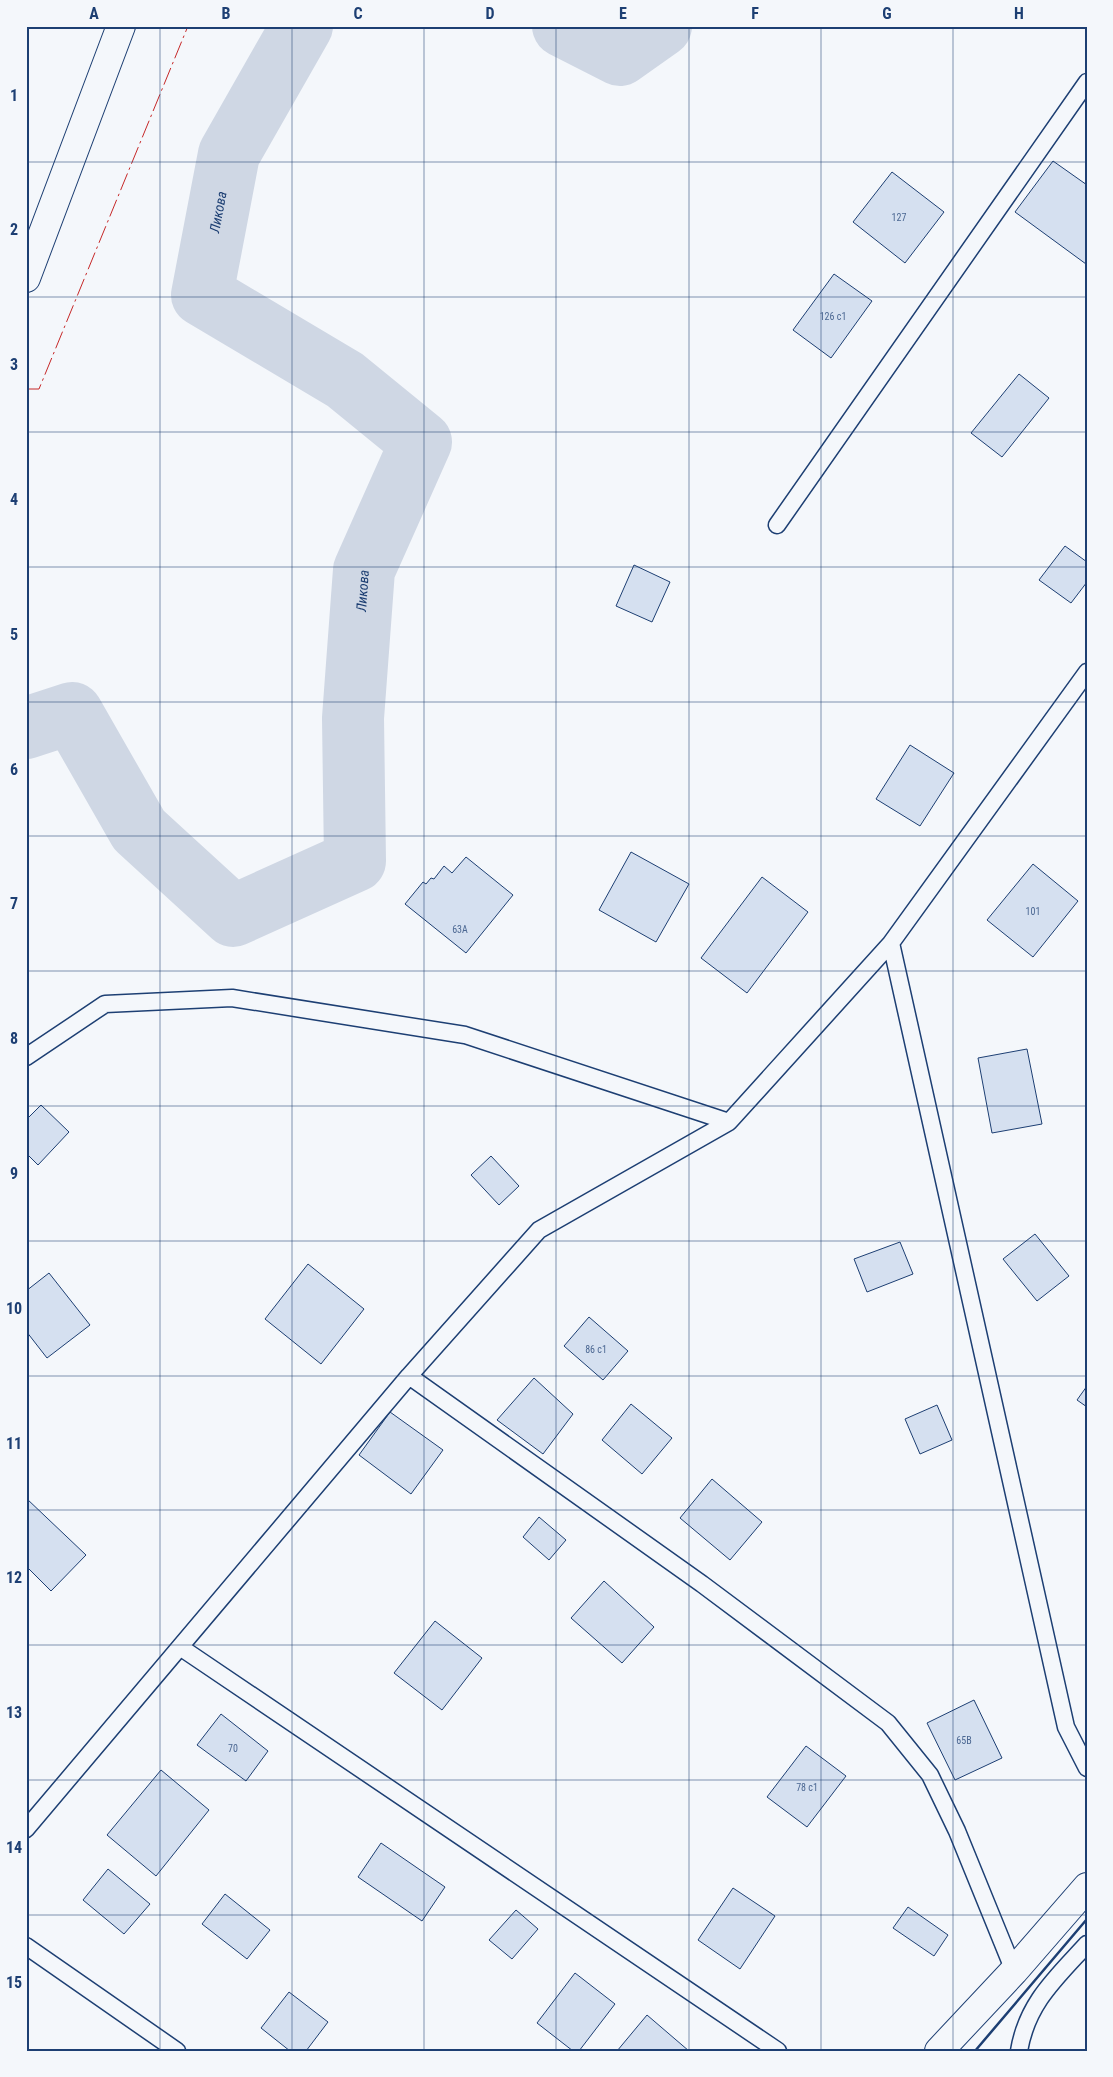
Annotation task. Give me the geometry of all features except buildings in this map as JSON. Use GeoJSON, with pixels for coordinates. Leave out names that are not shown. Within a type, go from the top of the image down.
{"type":"FeatureCollection","features":[{"type":"Feature","properties":{"kind":"street"},"geometry":{"type":"LineString","coordinates":[[26,278],[121,26]]}},
{"type":"Feature","properties":{"kind":"street"},"geometry":{"type":"LineString","coordinates":[[939,2051],[1014,1971],[1087,1887]]}},
{"type":"Feature","properties":{"kind":"lane"},"geometry":{"type":"LineString","coordinates":[[777,525],[1087,82]]}},
{"type":"Feature","properties":{"kind":"lane"},"geometry":{"type":"LineString","coordinates":[[26,1829],[409,1376],[539,1230],[729,1122],[891,943],[1087,672]]}},
{"type":"Feature","properties":{"kind":"lane"},"geometry":{"type":"LineString","coordinates":[[891,943],[1066,1727],[1087,1768]]}},
{"type":"Feature","properties":{"kind":"lane"},"geometry":{"type":"LineString","coordinates":[[26,1057],[105,1004],[232,998],[465,1035],[729,1122]]}},
{"type":"Feature","properties":{"kind":"lane"},"geometry":{"type":"LineString","coordinates":[[409,1376],[702,1584],[888,1723],[930,1775],[957,1831],[1014,1971]]}},
{"type":"Feature","properties":{"kind":"lane"},"geometry":{"type":"LineString","coordinates":[[180,1647],[778,2051]]}},
{"type":"Feature","properties":{"kind":"lane"},"geometry":{"type":"LineString","coordinates":[[1019,2051],[1023,2029],[1040,1996],[1087,1944]]}},
{"type":"Feature","properties":{"kind":"lane"},"geometry":{"type":"LineString","coordinates":[[26,1946],[177,2051]]}},
{"type":"Feature","properties":{"kind":"waterway","name":"Ликова"},"geometry":{"type":"LineString","coordinates":[[26,728],[72,713],[139,830],[233,916],[355,861],[353,718],[364,570],[421,442],[345,380],[202,295],[229,154],[302,26]]}},
{"type":"Feature","properties":{"kind":"waterway","name":"Ликова"},"geometry":{"type":"LineString","coordinates":[[563,26],[620,55],[661,26]]}},
{"type":"Feature","properties":{"kind":"wall"},"geometry":{"type":"LineString","coordinates":[[975,2051],[1087,1919]]}},
{"type":"Feature","properties":{"kind":"power"},"geometry":{"type":"LineString","coordinates":[[26,389],[39,389],[188,26]]}}]}
